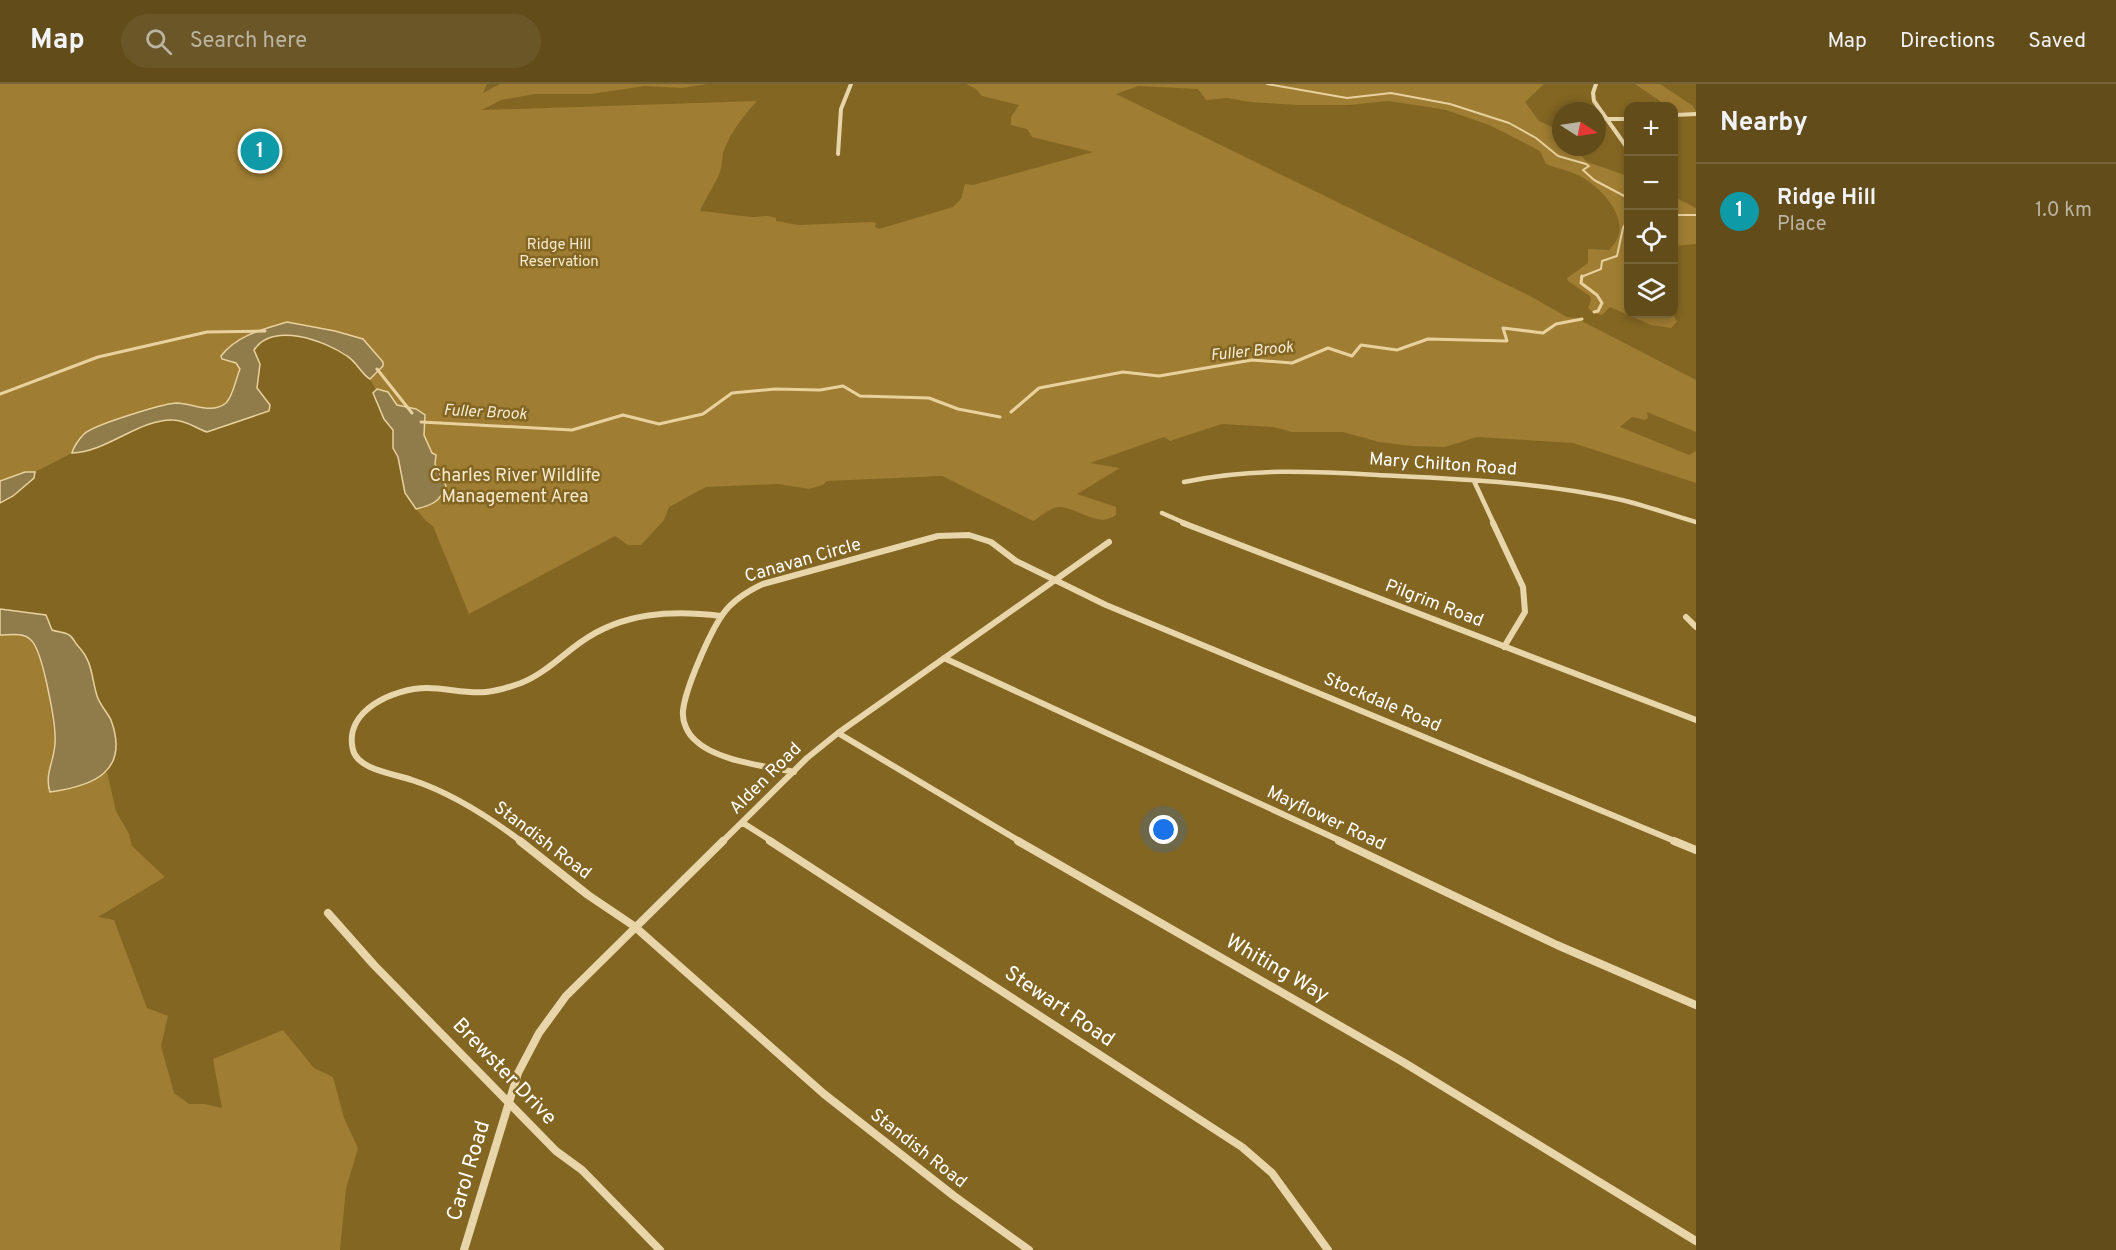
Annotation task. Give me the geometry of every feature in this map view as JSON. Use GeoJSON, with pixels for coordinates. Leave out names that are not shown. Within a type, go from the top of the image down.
{"type":"FeatureCollection","features":[{"type":"Feature","properties":{"kind":"street"},"geometry":{"type":"LineString","coordinates":[[838,154],[841,109],[851,84]]}},
{"type":"Feature","properties":{"kind":"street"},"geometry":{"type":"LineString","coordinates":[[1596,84],[1593,97],[1596,102]]}},
{"type":"Feature","properties":{"kind":"street"},"geometry":{"type":"LineString","coordinates":[[1678,115],[1696,114]]}},
{"type":"Feature","properties":{"kind":"street"},"geometry":{"type":"LineString","coordinates":[[1606,119],[1624,119]]}},
{"type":"Feature","properties":{"kind":"street"},"geometry":{"type":"LineString","coordinates":[[1606,119],[1624,142]]}},
{"type":"Feature","properties":{"kind":"street","name":"Mary Chilton Road"},"geometry":{"type":"LineString","coordinates":[[1184,482],[1208,476],[1255,470],[1474,481],[1545,487],[1592,495],[1648,507],[1696,522]]}},
{"type":"Feature","properties":{"kind":"street"},"geometry":{"type":"LineString","coordinates":[[1474,481],[1523,587],[1525,612],[1504,647]]}},
{"type":"Feature","properties":{"kind":"street","name":"Pilgrim Road"},"geometry":{"type":"LineString","coordinates":[[1162,513],[1201,531],[1696,720]]}},
{"type":"Feature","properties":{"kind":"street","name":"Canavan Circle"},"geometry":{"type":"LineString","coordinates":[[794,772],[719,753],[698,743],[689,733],[683,710],[713,629],[721,616],[743,593],[763,584],[952,535],[969,535],[991,542],[1017,561],[1057,580]]}},
{"type":"Feature","properties":{"kind":"street","name":"Alden Road"},"geometry":{"type":"LineString","coordinates":[[509,1102],[519,1073],[539,1033],[566,996],[634,926],[794,772],[838,733],[1109,542]]}},
{"type":"Feature","properties":{"kind":"street","name":"Stockdale Road"},"geometry":{"type":"LineString","coordinates":[[1057,580],[1106,605],[1696,849]]}},
{"type":"Feature","properties":{"kind":"street","name":"Standish Road"},"geometry":{"type":"LineString","coordinates":[[721,616],[675,613],[620,620],[607,625],[548,667],[520,683],[489,692],[423,687],[405,689],[379,702],[361,715],[352,742],[355,755],[367,765],[419,782],[464,803],[508,829],[607,910],[634,926],[824,1094],[954,1196],[1029,1250]]}},
{"type":"Feature","properties":{"kind":"street"},"geometry":{"type":"LineString","coordinates":[[1686,616],[1696,627]]}},
{"type":"Feature","properties":{"kind":"street","name":"Mayflower Road"},"geometry":{"type":"LineString","coordinates":[[944,658],[1444,889],[1557,945],[1696,1005]]}},
{"type":"Feature","properties":{"kind":"street","name":"Whiting Way"},"geometry":{"type":"LineString","coordinates":[[838,733],[1028,846],[1403,1062],[1696,1241]]}},
{"type":"Feature","properties":{"kind":"street","name":"Stewart Road"},"geometry":{"type":"LineString","coordinates":[[743,823],[1242,1147],[1272,1173],[1328,1250]]}},
{"type":"Feature","properties":{"kind":"street","name":"Brewster Drive"},"geometry":{"type":"LineString","coordinates":[[328,913],[374,965],[556,1151],[582,1170],[660,1250]]}},
{"type":"Feature","properties":{"kind":"street","name":"Carol Road"},"geometry":{"type":"LineString","coordinates":[[464,1250],[509,1102]]}},
{"type":"Feature","properties":{"kind":"green space","name":"Ridge Hill Reservation"},"geometry":{"type":"Polygon","coordinates":[[[0,84],[487,84],[483,93],[500,84],[707,84],[682,88],[645,86],[591,94],[535,94],[501,100],[482,110],[757,101],[729,139],[723,153],[720,172],[700,211],[752,217],[770,216],[776,218],[776,221],[798,225],[872,222],[876,223],[875,227],[879,229],[953,207],[961,199],[965,184],[973,185],[1093,152],[1032,137],[1027,129],[1011,125],[1011,117],[1019,105],[982,96],[976,89],[966,84],[1544,84],[1525,102],[1539,121],[1552,127],[1552,156],[1581,156],[1587,162],[1624,175],[1624,313],[1610,307],[1602,315],[1594,313],[1588,308],[1590,296],[1567,278],[1588,263],[1588,249],[1609,250],[1617,240],[1618,220],[1608,200],[1582,177],[1546,164],[1540,151],[1489,125],[1446,110],[1388,101],[1349,105],[1298,105],[1228,98],[1206,100],[1198,89],[1138,86],[1116,94],[1530,296],[1567,317],[1576,318],[1696,380],[1696,432],[1647,412],[1648,418],[1645,420],[1632,417],[1620,427],[1689,455],[1696,451],[1696,483],[1573,443],[1477,437],[1445,447],[1411,446],[1379,442],[1343,432],[1292,432],[1273,427],[1222,424],[1170,441],[1164,437],[1090,463],[1120,468],[1077,494],[1116,507],[1116,515],[1102,520],[1058,507],[1033,521],[942,476],[827,481],[823,485],[809,489],[778,484],[706,487],[669,507],[664,520],[641,545],[628,545],[615,536],[469,614],[433,526],[416,509],[425,507],[381,389],[376,390],[370,379],[378,373],[326,337],[256,332],[222,357],[236,363],[240,369],[226,405],[214,411],[141,416],[103,425],[88,433],[78,443],[80,449],[35,472],[0,483],[0,84]]]}},
{"type":"Feature","properties":{"kind":"green space"},"geometry":{"type":"Polygon","coordinates":[[[1635,84],[1660,84],[1693,106],[1696,112],[1678,113],[1678,102],[1661,102],[1635,84]]]}},
{"type":"Feature","properties":{"kind":"green space"},"geometry":{"type":"Polygon","coordinates":[[[1678,199],[1696,208],[1696,244],[1678,246],[1678,199]]]}},
{"type":"Feature","properties":{"kind":"green space","name":"Ridge Hill Reservation"},"geometry":{"type":"Polygon","coordinates":[[[1635,318],[1675,318],[1677,322],[1671,328],[1651,325],[1635,318]]]}},
{"type":"Feature","properties":{"kind":"green space"},"geometry":{"type":"Polygon","coordinates":[[[0,635],[21,635],[31,640],[38,652],[48,691],[55,743],[50,763],[59,790],[86,783],[107,772],[116,811],[129,834],[132,846],[165,877],[98,917],[114,920],[147,1008],[168,1016],[161,1046],[174,1093],[189,1104],[205,1104],[222,1108],[213,1059],[283,1030],[314,1068],[333,1077],[344,1118],[358,1148],[346,1189],[340,1250],[0,1250],[0,635]]]}},
{"type":"Feature","properties":{"kind":"shaded area"},"geometry":{"type":"Polygon","coordinates":[[[287,322],[363,339],[383,362],[383,366],[370,379],[350,359],[326,345],[299,336],[273,337],[263,341],[254,350],[260,364],[257,388],[270,405],[269,411],[207,432],[182,421],[160,421],[98,447],[72,453],[76,444],[90,430],[128,416],[176,403],[214,408],[226,403],[240,369],[236,363],[222,359],[221,356],[243,338],[287,322]]]}},
{"type":"Feature","properties":{"kind":"shaded area"},"geometry":{"type":"Polygon","coordinates":[[[377,389],[388,392],[397,405],[416,409],[425,415],[424,435],[432,453],[436,455],[435,464],[446,486],[441,496],[431,504],[416,509],[405,493],[398,457],[393,448],[393,430],[384,419],[373,393],[377,389]]]}},
{"type":"Feature","properties":{"kind":"shaded area"},"geometry":{"type":"Polygon","coordinates":[[[25,472],[35,472],[34,478],[13,496],[0,503],[0,481],[25,472]]]}},
{"type":"Feature","properties":{"kind":"shaded area"},"geometry":{"type":"Polygon","coordinates":[[[0,609],[46,615],[52,630],[70,636],[83,652],[91,670],[97,696],[111,720],[116,738],[116,752],[111,764],[104,773],[93,780],[80,786],[50,792],[48,779],[55,748],[55,733],[40,658],[36,647],[28,637],[12,634],[0,635],[0,609]]]}},
{"type":"Feature","properties":{"kind":"waterway"},"geometry":{"type":"LineString","coordinates":[[1267,84],[1347,98],[1391,93],[1450,104],[1509,123],[1536,138],[1558,156],[1586,164],[1589,166],[1583,170],[1594,180],[1624,196]]}},
{"type":"Feature","properties":{"kind":"waterway","name":"Fuller Brook"},"geometry":{"type":"LineString","coordinates":[[1678,215],[1696,215]]}},
{"type":"Feature","properties":{"kind":"waterway","name":"Fuller Brook"},"geometry":{"type":"LineString","coordinates":[[1582,277],[1601,269],[1602,261],[1617,256],[1624,226]]}},
{"type":"Feature","properties":{"kind":"waterway","name":"Fuller Brook"},"geometry":{"type":"LineString","coordinates":[[1582,277],[1581,283],[1597,295],[1602,303],[1598,311],[1594,312]]}},
{"type":"Feature","properties":{"kind":"waterway","name":"Fuller Brook"},"geometry":{"type":"LineString","coordinates":[[1011,412],[1039,388],[1123,372],[1159,376],[1252,360],[1292,363],[1328,348],[1352,356],[1361,345],[1397,350],[1428,339],[1507,341],[1503,328],[1543,333],[1556,324],[1582,319]]}},
{"type":"Feature","properties":{"kind":"waterway","name":"Fuller Brook"},"geometry":{"type":"LineString","coordinates":[[0,394],[98,357],[207,332],[265,331]]}},
{"type":"Feature","properties":{"kind":"waterway","name":"Fuller Brook"},"geometry":{"type":"LineString","coordinates":[[377,369],[412,413]]}},
{"type":"Feature","properties":{"kind":"waterway","name":"Fuller Brook"},"geometry":{"type":"LineString","coordinates":[[421,422],[572,430],[623,415],[659,424],[703,414],[732,393],[775,389],[820,390],[843,386],[860,396],[929,398],[958,409],[1000,417]]}},
{"type":"Feature","properties":{"kind":"place","name":"Ridge Hill"},"geometry":{"type":"Point","coordinates":[260,151]}},
{"type":"Feature","properties":{"kind":"park label","name":"Charles River Wildlife Management Area"},"geometry":{"type":"Point","coordinates":[515,486]}}]}
